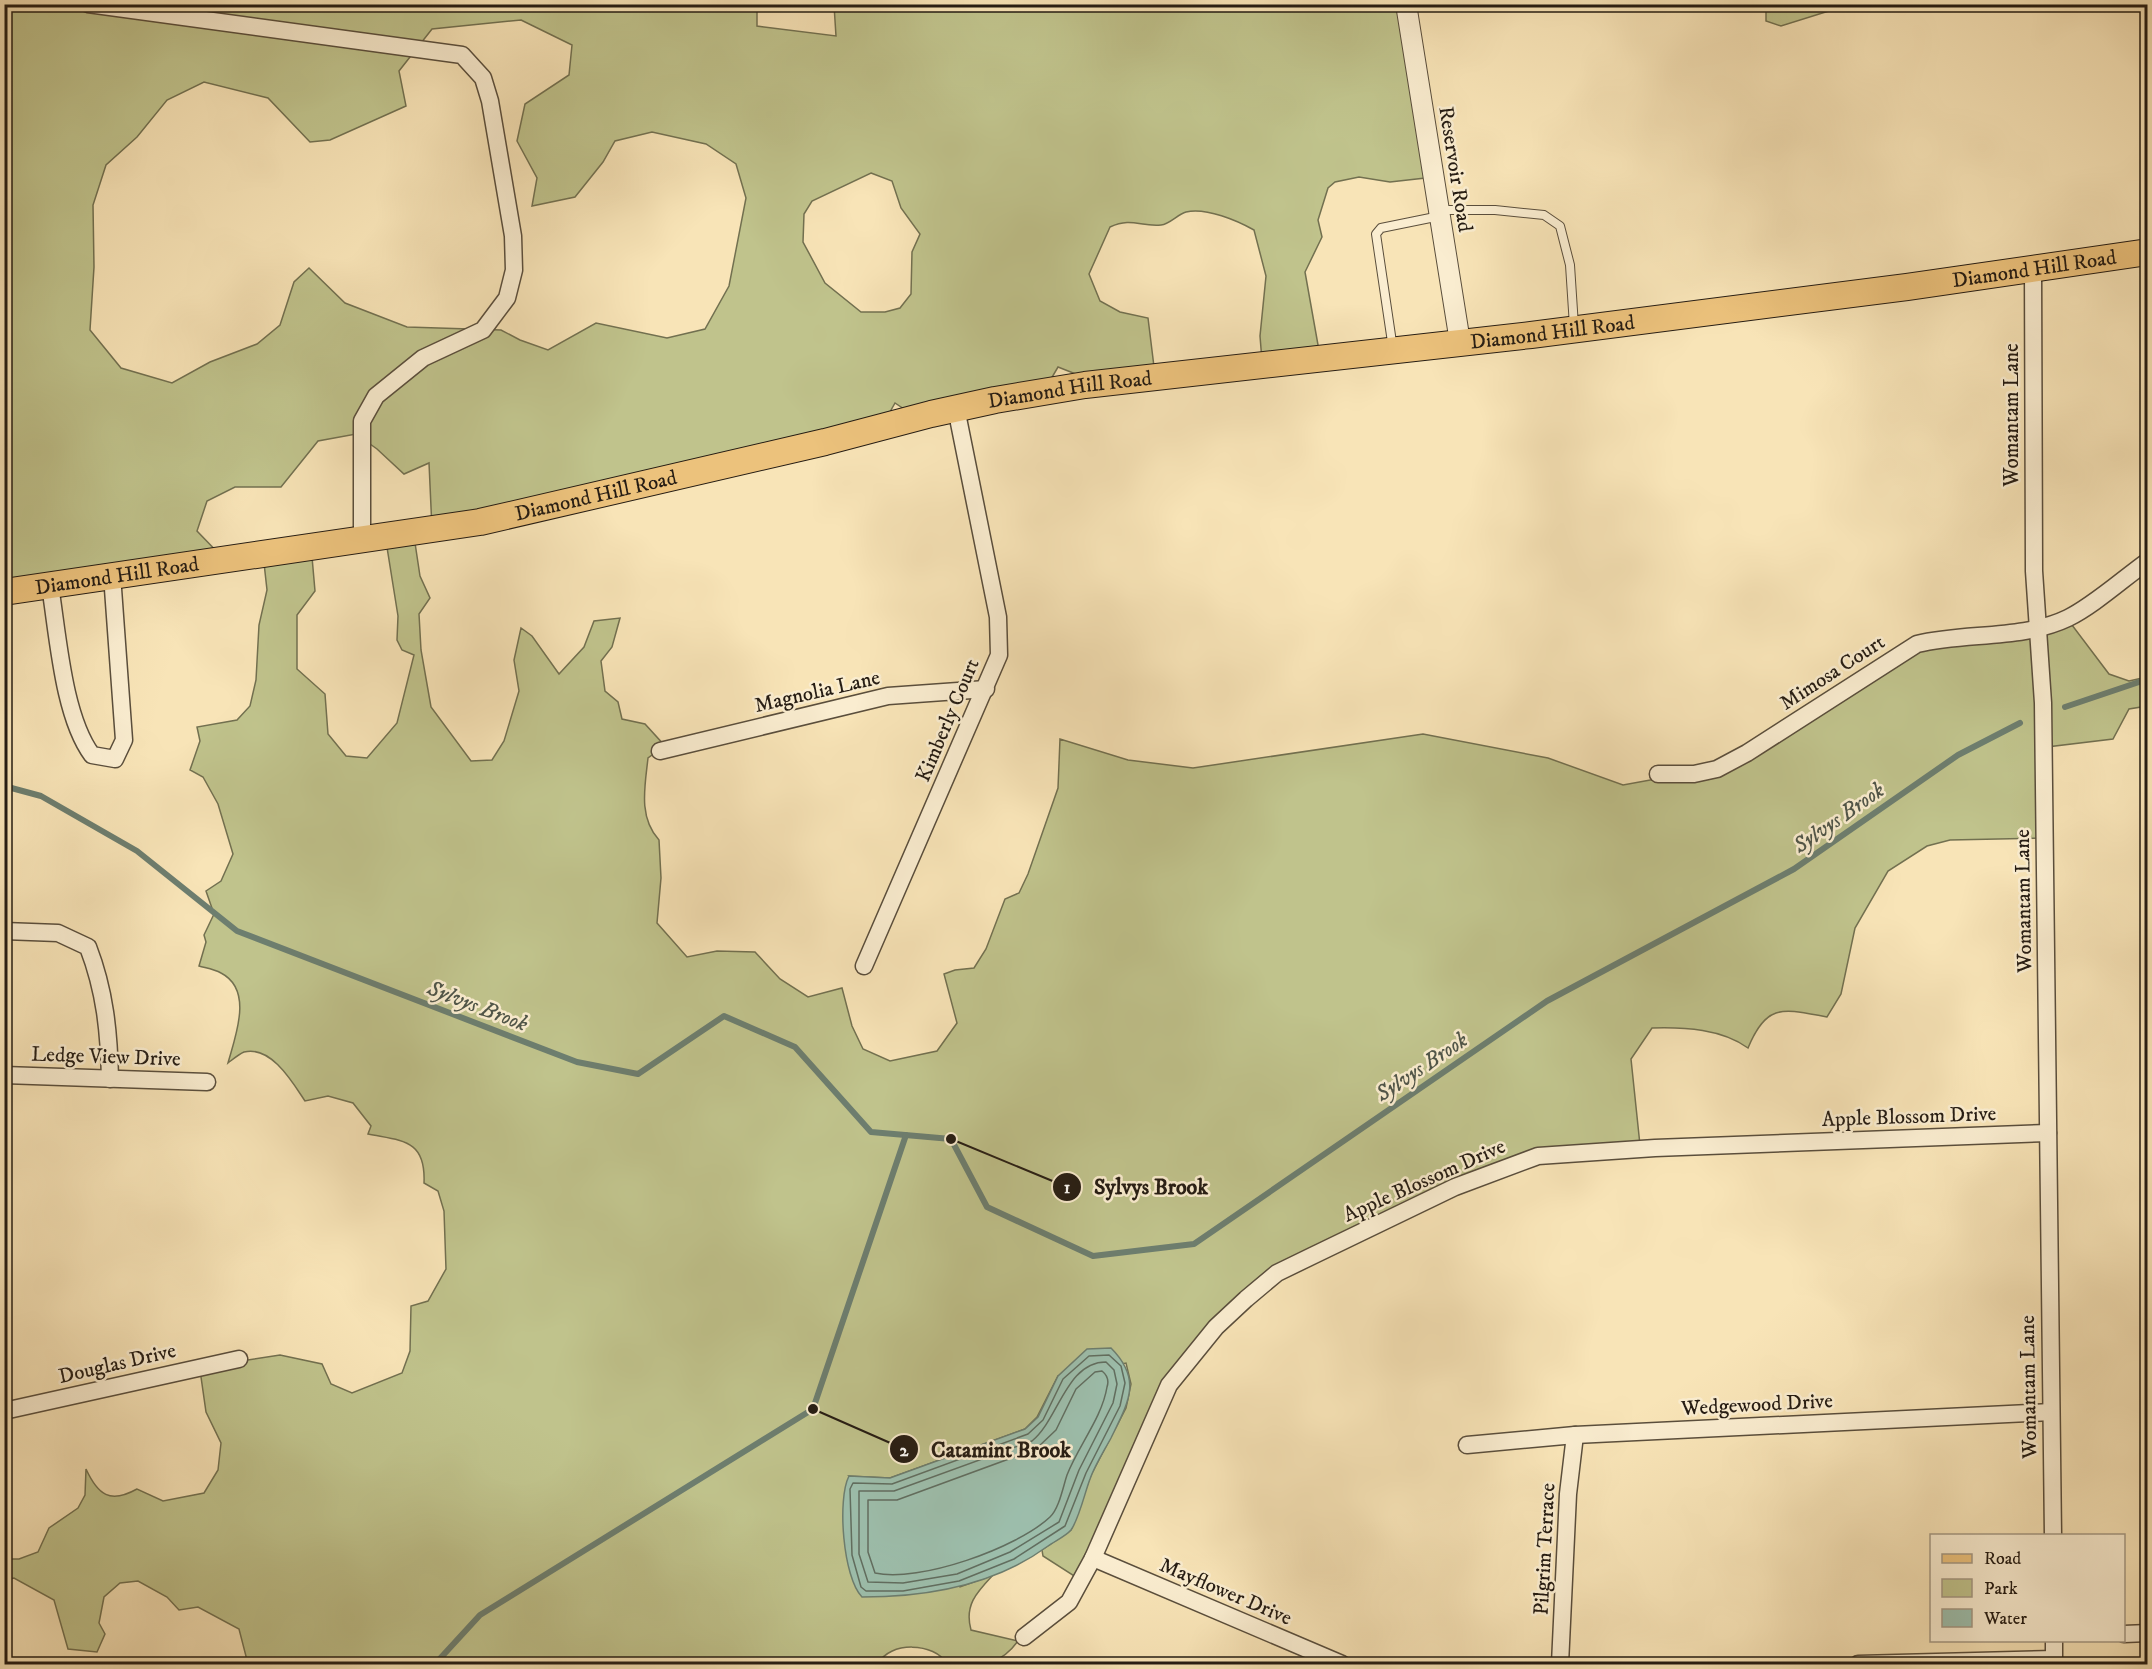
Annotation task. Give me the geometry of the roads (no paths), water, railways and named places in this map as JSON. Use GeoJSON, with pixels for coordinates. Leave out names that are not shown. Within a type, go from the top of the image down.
{"type":"FeatureCollection","features":[{"type":"Feature","properties":{"kind":"main road","name":"Diamond Hill Road"},"geometry":{"type":"LineString","coordinates":[[4,592],[502,517],[814,445],[956,408],[1085,385],[1574,330],[2148,252]]}},
{"type":"Feature","properties":{"kind":"street"},"geometry":{"type":"LineString","coordinates":[[88,4],[462,56],[483,78],[497,135],[513,236],[514,270],[507,298],[483,330],[423,358],[376,396],[362,421],[362,539]]}},
{"type":"Feature","properties":{"kind":"street","name":"Reservoir Road"},"geometry":{"type":"LineString","coordinates":[[1406,4],[1460,342]]}},
{"type":"Feature","properties":{"kind":"street","name":"Womantam Lane"},"geometry":{"type":"LineString","coordinates":[[2033,266],[2034,571],[2043,703],[2053,1534]]}},
{"type":"Feature","properties":{"kind":"street","name":"Kimberly Court"},"geometry":{"type":"LineString","coordinates":[[864,966],[999,655],[999,617],[956,408]]}},
{"type":"Feature","properties":{"kind":"street","name":"Mimosa Court"},"geometry":{"type":"LineString","coordinates":[[1658,774],[1694,774],[1717,769],[1747,753],[1917,644],[1947,637],[2038,629],[2069,618],[2148,561]]}},
{"type":"Feature","properties":{"kind":"street"},"geometry":{"type":"LineString","coordinates":[[50,586],[63,667],[79,738],[92,755],[115,759],[124,740],[112,575]]}},
{"type":"Feature","properties":{"kind":"street","name":"Magnolia Lane"},"geometry":{"type":"LineString","coordinates":[[660,751],[888,696],[986,689]]}},
{"type":"Feature","properties":{"kind":"street"},"geometry":{"type":"LineString","coordinates":[[4,931],[58,933],[88,947],[100,980],[109,1028],[110,1079]]}},
{"type":"Feature","properties":{"kind":"street","name":"Ledge View Drive"},"geometry":{"type":"LineString","coordinates":[[4,1076],[207,1082]]}},
{"type":"Feature","properties":{"kind":"street","name":"Apple Blossom Drive"},"geometry":{"type":"LineString","coordinates":[[1024,1636],[1069,1602],[1093,1558],[1169,1385],[1216,1327],[1277,1273],[1455,1187],[1538,1156],[1655,1148],[2048,1133]]}},
{"type":"Feature","properties":{"kind":"street","name":"Douglas Drive"},"geometry":{"type":"LineString","coordinates":[[4,1411],[240,1359]]}},
{"type":"Feature","properties":{"kind":"street","name":"Wedgewood Drive"},"geometry":{"type":"LineString","coordinates":[[1467,1445],[1575,1435],[2051,1412]]}},
{"type":"Feature","properties":{"kind":"street","name":"Pilgrim Terrace"},"geometry":{"type":"LineString","coordinates":[[1560,1665],[1568,1494],[1575,1435]]}},
{"type":"Feature","properties":{"kind":"street","name":"Mayflower Drive"},"geometry":{"type":"LineString","coordinates":[[1093,1558],[1342,1665]]}},
{"type":"Feature","properties":{"kind":"street"},"geometry":{"type":"LineString","coordinates":[[2125,1634],[2148,1633]]}},
{"type":"Feature","properties":{"kind":"street"},"geometry":{"type":"LineString","coordinates":[[1858,1665],[2054,1662],[2054,1642]]}},
{"type":"Feature","properties":{"kind":"lane"},"geometry":{"type":"LineString","coordinates":[[1393,350],[1376,234],[1381,228],[1439,213],[1495,210],[1544,215],[1560,226],[1570,265],[1574,330]]}},
{"type":"Feature","properties":{"kind":"water"},"geometry":{"type":"Polygon","coordinates":[[[1111,1348],[1121,1360],[1130,1381],[1127,1403],[1094,1469],[1077,1519],[1069,1532],[1027,1559],[983,1579],[960,1586],[911,1595],[862,1597],[850,1573],[844,1538],[843,1502],[849,1476],[890,1478],[1025,1429],[1038,1417],[1058,1376],[1087,1349],[1111,1348]]]}},
{"type":"Feature","properties":{"kind":"waterway","name":"Sylvys Brook"},"geometry":{"type":"LineString","coordinates":[[2065,707],[2148,679]]}},
{"type":"Feature","properties":{"kind":"waterway","name":"Sylvys Brook"},"geometry":{"type":"LineString","coordinates":[[4,786],[41,796],[137,851],[237,931],[577,1062],[638,1074],[724,1016],[795,1047],[871,1132],[951,1139],[987,1207],[1093,1256],[1194,1244],[1547,1001],[1794,869],[1958,755],[2020,723]]}},
{"type":"Feature","properties":{"kind":"waterway"},"geometry":{"type":"LineString","coordinates":[[435,1664],[480,1615],[813,1409],[906,1135]]}},
{"type":"Feature","properties":{"kind":"place","name":"Sylvys Brook"},"geometry":{"type":"Point","coordinates":[951,1139]}},
{"type":"Feature","properties":{"kind":"place","name":"Catamint Brook"},"geometry":{"type":"Point","coordinates":[813,1409]}}]}
